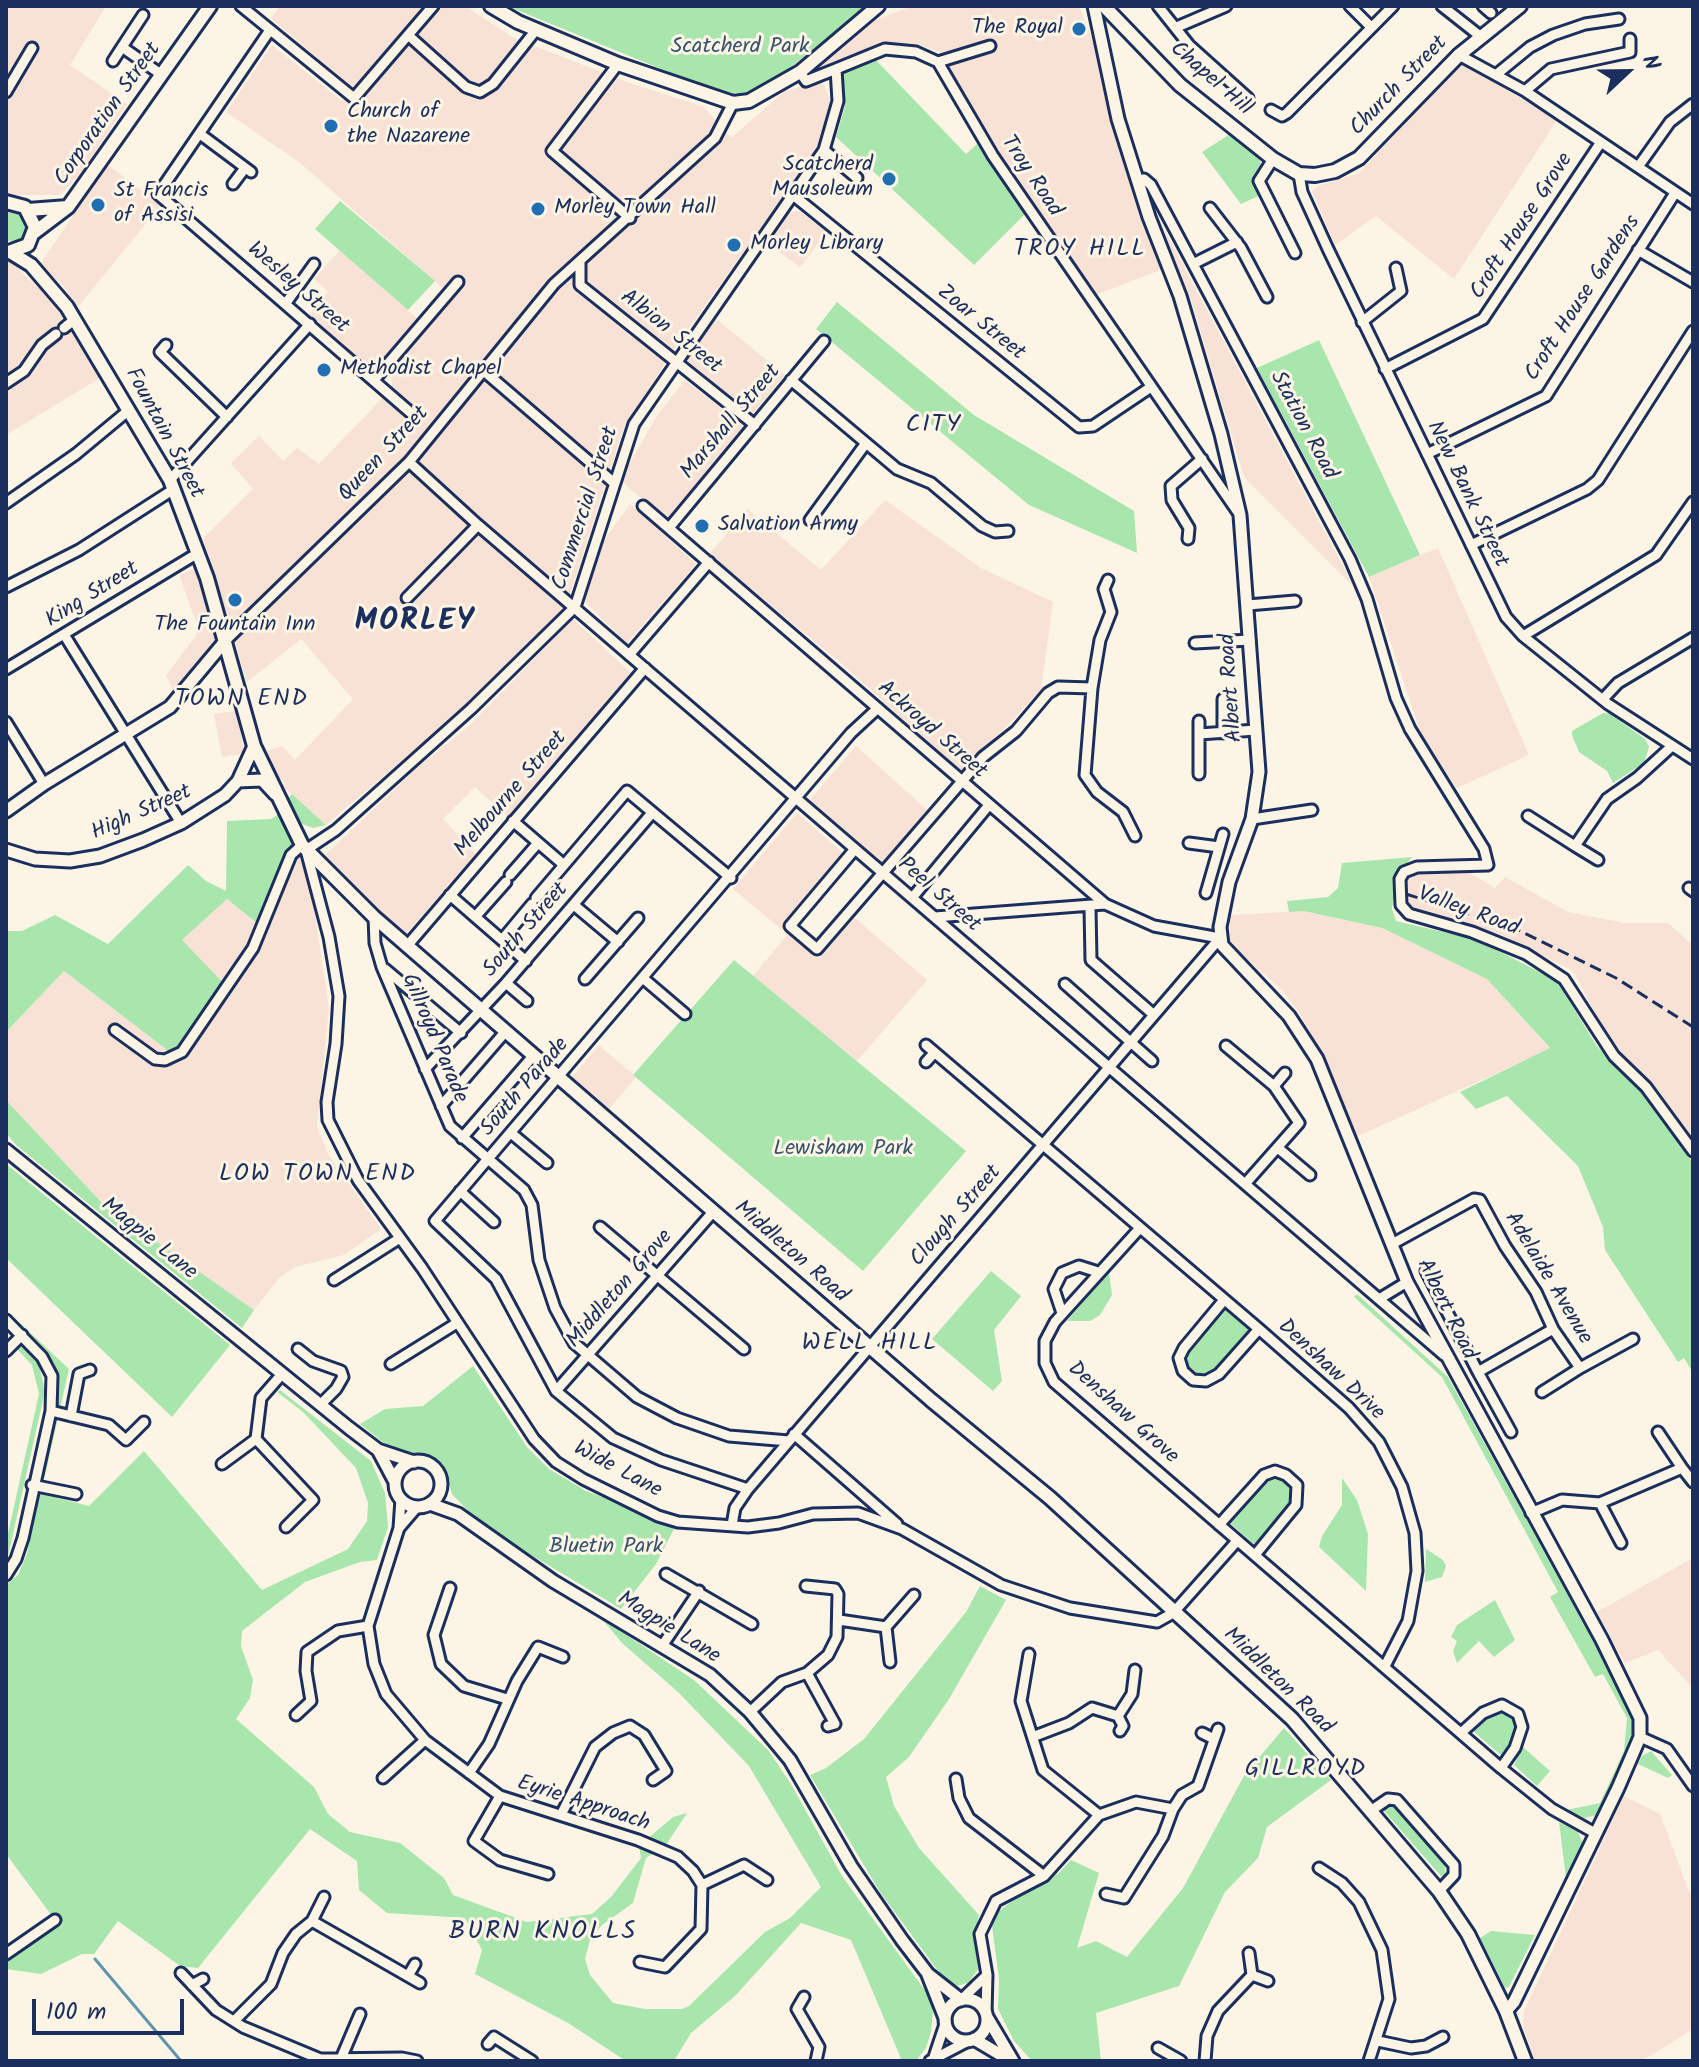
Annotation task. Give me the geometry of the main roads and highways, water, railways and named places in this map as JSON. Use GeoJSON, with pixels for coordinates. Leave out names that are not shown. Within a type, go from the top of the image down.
{"type":"FeatureCollection","features":[{"type":"Feature","properties":{"kind":"main road","name":"Corporation Street"},"geometry":{"type":"LineString","coordinates":[[8,252],[31,238],[68,207],[210,6]]}},
{"type":"Feature","properties":{"kind":"main road"},"geometry":{"type":"LineString","coordinates":[[491,6],[536,30],[618,64],[733,103],[759,96],[800,72],[878,6]]}},
{"type":"Feature","properties":{"kind":"main road","name":"Chapel Hill"},"geometry":{"type":"LineString","coordinates":[[1104,6],[1180,85],[1273,159],[1299,174]]}},
{"type":"Feature","properties":{"kind":"main road","name":"Church Street"},"geometry":{"type":"LineString","coordinates":[[1299,174],[1325,174],[1359,158],[1459,55],[1520,6]]}},
{"type":"Feature","properties":{"kind":"main road","name":"Corporation Street"},"geometry":{"type":"LineString","coordinates":[[6,202],[15,202],[28,210],[68,207]]}},
{"type":"Feature","properties":{"kind":"main road"},"geometry":{"type":"LineString","coordinates":[[28,210],[35,222],[31,238],[31,265]]}},
{"type":"Feature","properties":{"kind":"main road","name":"Fountain Street"},"geometry":{"type":"LineString","coordinates":[[8,252],[31,265],[75,319],[172,484],[226,640]]}},
{"type":"Feature","properties":{"kind":"main road","name":"Middleton Road"},"geometry":{"type":"LineString","coordinates":[[226,640],[254,746],[304,847],[374,917],[869,1347],[1050,1498],[1292,1719],[1439,1891],[1468,1934],[1506,2011],[1525,2061]]}},
{"type":"Feature","properties":{"kind":"waterway"},"geometry":{"type":"LineString","coordinates":[[95,1959],[181,2061]]}},
{"type":"Feature","properties":{"kind":"railway"},"geometry":{"type":"LineString","coordinates":[[1406,894],[1516,929],[1616,978],[1693,1027]]}},
{"type":"Feature","properties":{"kind":"place","name":"The Royal"},"geometry":{"type":"Point","coordinates":[1079,29]}},
{"type":"Feature","properties":{"kind":"place","name":"Church of the Nazarene"},"geometry":{"type":"Point","coordinates":[331,126]}},
{"type":"Feature","properties":{"kind":"place","name":"Scatcherd Mausoleum"},"geometry":{"type":"Point","coordinates":[889,179]}},
{"type":"Feature","properties":{"kind":"place","name":"St Francis of Assisi"},"geometry":{"type":"Point","coordinates":[98,205]}},
{"type":"Feature","properties":{"kind":"place","name":"Morley Town Hall"},"geometry":{"type":"Point","coordinates":[538,209]}},
{"type":"Feature","properties":{"kind":"place","name":"Morley Library"},"geometry":{"type":"Point","coordinates":[734,245]}},
{"type":"Feature","properties":{"kind":"place","name":"Methodist Chapel"},"geometry":{"type":"Point","coordinates":[324,370]}},
{"type":"Feature","properties":{"kind":"place","name":"Salvation Army"},"geometry":{"type":"Point","coordinates":[702,526]}},
{"type":"Feature","properties":{"kind":"place","name":"The Fountain Inn"},"geometry":{"type":"Point","coordinates":[235,600]}},
{"type":"Feature","properties":{"kind":"district","name":"TROY HILL"},"geometry":{"type":"Point","coordinates":[1080,251]}},
{"type":"Feature","properties":{"kind":"district","name":"CITY"},"geometry":{"type":"Point","coordinates":[934,427]}},
{"type":"Feature","properties":{"kind":"district","name":"MORLEY"},"geometry":{"type":"Point","coordinates":[415,624]}},
{"type":"Feature","properties":{"kind":"district","name":"TOWN END"},"geometry":{"type":"Point","coordinates":[242,701]}},
{"type":"Feature","properties":{"kind":"district","name":"LOW TOWN END"},"geometry":{"type":"Point","coordinates":[318,1176]}},
{"type":"Feature","properties":{"kind":"district","name":"WELL HILL"},"geometry":{"type":"Point","coordinates":[870,1345]}},
{"type":"Feature","properties":{"kind":"district","name":"GILLROYD"},"geometry":{"type":"Point","coordinates":[1306,1771]}},
{"type":"Feature","properties":{"kind":"district","name":"BURN KNOLLS"},"geometry":{"type":"Point","coordinates":[543,1934]}},
{"type":"Feature","properties":{"kind":"park label","name":"Scatcherd Park"},"geometry":{"type":"Point","coordinates":[740,48]}},
{"type":"Feature","properties":{"kind":"park label","name":"Lewisham Park"},"geometry":{"type":"Point","coordinates":[843,1150]}},
{"type":"Feature","properties":{"kind":"park label","name":"Bluetin Park"},"geometry":{"type":"Point","coordinates":[606,1548]}}]}
